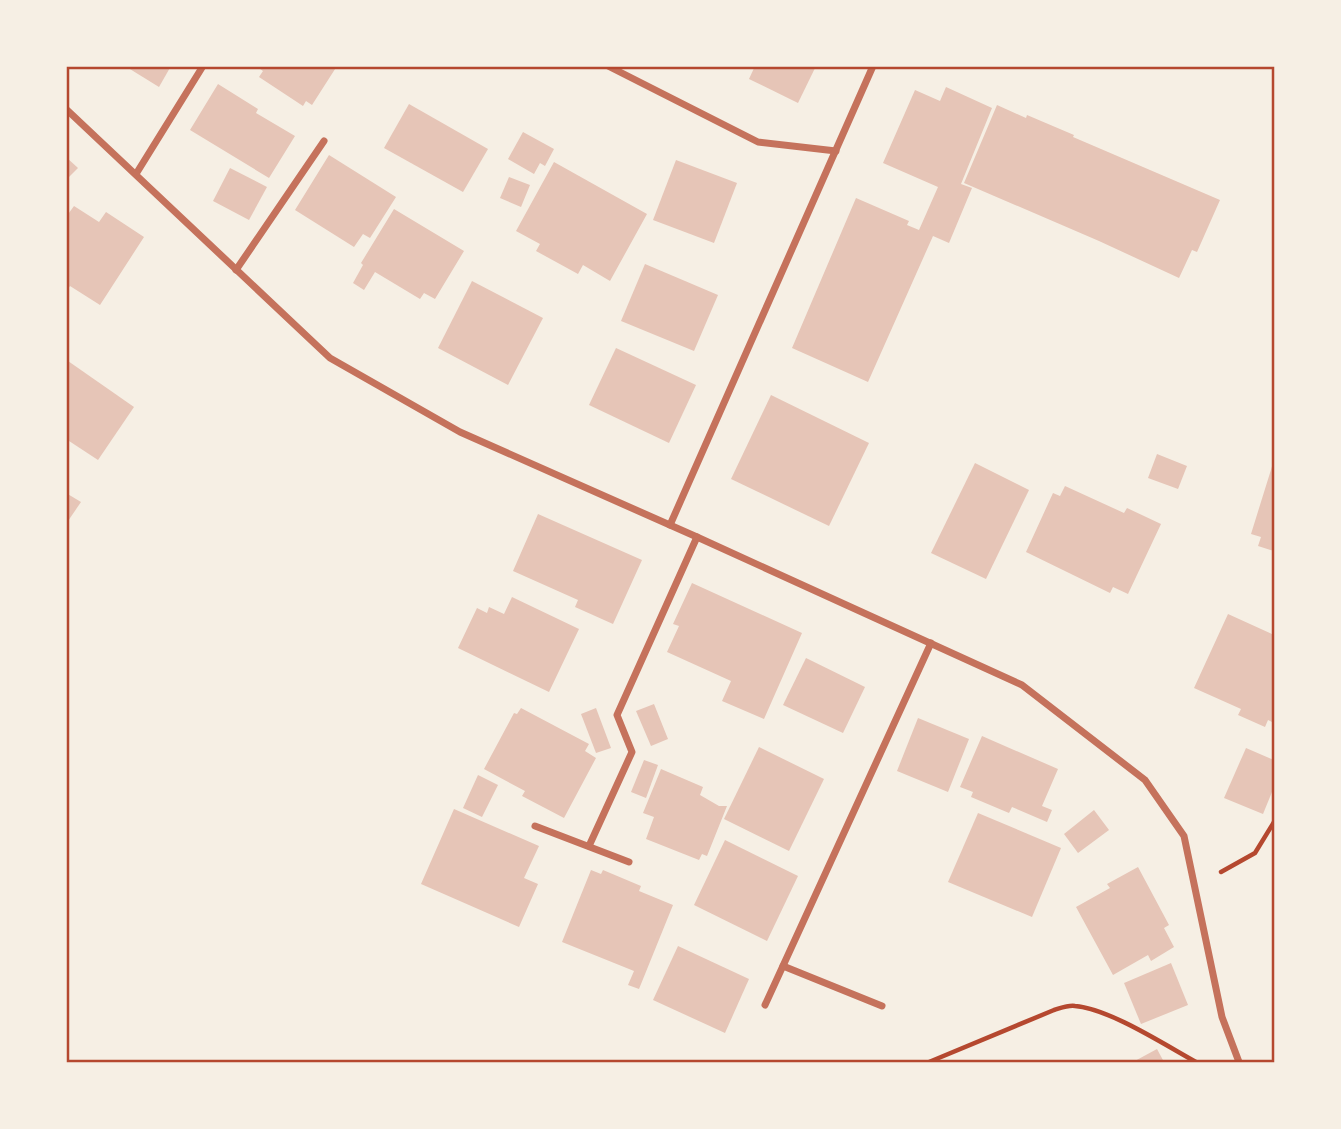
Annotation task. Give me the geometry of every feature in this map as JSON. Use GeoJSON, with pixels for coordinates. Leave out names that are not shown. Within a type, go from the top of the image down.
{"type":"FeatureCollection","features":[{"type":"Feature","properties":{"kind":"street"},"geometry":{"type":"LineString","coordinates":[[136,174],[203,66]]}},
{"type":"Feature","properties":{"kind":"street"},"geometry":{"type":"LineString","coordinates":[[608,66],[758,142],[836,151]]}},
{"type":"Feature","properties":{"kind":"street"},"geometry":{"type":"LineString","coordinates":[[670,525],[873,66]]}},
{"type":"Feature","properties":{"kind":"street"},"geometry":{"type":"LineString","coordinates":[[66,108],[330,358],[460,432],[1023,685],[1145,780],[1184,836],[1222,1017],[1239,1062]]}},
{"type":"Feature","properties":{"kind":"street"},"geometry":{"type":"LineString","coordinates":[[236,270],[324,141]]}},
{"type":"Feature","properties":{"kind":"street"},"geometry":{"type":"LineString","coordinates":[[589,846],[632,752],[617,715],[697,537]]}},
{"type":"Feature","properties":{"kind":"street"},"geometry":{"type":"LineString","coordinates":[[765,1005],[930,643]]}},
{"type":"Feature","properties":{"kind":"street"},"geometry":{"type":"LineString","coordinates":[[535,826],[629,862]]}},
{"type":"Feature","properties":{"kind":"street"},"geometry":{"type":"LineString","coordinates":[[783,966],[882,1006]]}},
{"type":"Feature","properties":{"kind":"path"},"geometry":{"type":"LineString","coordinates":[[1194,883],[1226,870],[1255,852],[1275,822]]}},
{"type":"Feature","properties":{"kind":"path"},"geometry":{"type":"LineString","coordinates":[[929,1062],[1054,1010],[1073,1005],[1111,1016],[1196,1062]]}},
{"type":"Feature","properties":{"kind":"building"},"geometry":{"type":"Polygon","coordinates":[[[125,66],[171,66],[159,87],[125,66]]]}},
{"type":"Feature","properties":{"kind":"building"},"geometry":{"type":"Polygon","coordinates":[[[256,66],[337,66],[312,105],[306,101],[303,106],[259,77],[263,71],[256,66]]]}},
{"type":"Feature","properties":{"kind":"building"},"geometry":{"type":"Polygon","coordinates":[[[755,66],[816,66],[798,103],[749,79],[755,66]]]}},
{"type":"Feature","properties":{"kind":"building"},"geometry":{"type":"Polygon","coordinates":[[[218,84],[258,109],[256,113],[295,136],[269,178],[190,130],[218,84]]]}},
{"type":"Feature","properties":{"kind":"building"},"geometry":{"type":"Polygon","coordinates":[[[946,87],[992,108],[961,184],[972,188],[949,243],[933,236],[868,382],[792,348],[856,198],[909,221],[907,225],[919,230],[938,187],[883,163],[915,90],[940,101],[946,87]]]}},
{"type":"Feature","properties":{"kind":"building"},"geometry":{"type":"Polygon","coordinates":[[[409,104],[488,149],[463,192],[384,148],[409,104]]]}},
{"type":"Feature","properties":{"kind":"building"},"geometry":{"type":"Polygon","coordinates":[[[997,105],[1074,135],[1073,137],[1220,200],[1197,252],[1192,250],[1179,278],[964,183],[997,105]]]}},
{"type":"Feature","properties":{"kind":"building"},"geometry":{"type":"Polygon","coordinates":[[[523,132],[554,149],[545,166],[540,163],[534,174],[508,159],[523,132]]]}},
{"type":"Feature","properties":{"kind":"building"},"geometry":{"type":"Polygon","coordinates":[[[329,155],[396,197],[370,238],[363,234],[354,247],[295,210],[329,155]]]}},
{"type":"Feature","properties":{"kind":"building"},"geometry":{"type":"Polygon","coordinates":[[[66,157],[78,168],[66,180],[66,157]]]}},
{"type":"Feature","properties":{"kind":"building"},"geometry":{"type":"Polygon","coordinates":[[[676,160],[737,183],[714,243],[653,220],[676,160]]]}},
{"type":"Feature","properties":{"kind":"building"},"geometry":{"type":"Polygon","coordinates":[[[554,162],[647,214],[610,281],[583,265],[578,274],[536,251],[540,244],[516,231],[554,162]]]}},
{"type":"Feature","properties":{"kind":"building"},"geometry":{"type":"Polygon","coordinates":[[[230,168],[267,187],[249,220],[213,201],[230,168]]]}},
{"type":"Feature","properties":{"kind":"building"},"geometry":{"type":"Polygon","coordinates":[[[509,177],[530,185],[521,207],[500,198],[509,177]]]}},
{"type":"Feature","properties":{"kind":"building"},"geometry":{"type":"Polygon","coordinates":[[[74,206],[99,222],[106,212],[144,237],[100,305],[70,286],[66,292],[66,217],[74,206]]]}},
{"type":"Feature","properties":{"kind":"building"},"geometry":{"type":"Polygon","coordinates":[[[394,209],[464,251],[435,299],[424,293],[420,299],[375,272],[364,290],[353,283],[363,265],[361,263],[394,209]]]}},
{"type":"Feature","properties":{"kind":"building"},"geometry":{"type":"Polygon","coordinates":[[[645,264],[718,295],[694,351],[621,321],[645,264]]]}},
{"type":"Feature","properties":{"kind":"building"},"geometry":{"type":"Polygon","coordinates":[[[472,281],[543,318],[508,385],[438,348],[472,281]]]}},
{"type":"Feature","properties":{"kind":"building"},"geometry":{"type":"Polygon","coordinates":[[[616,348],[696,385],[669,443],[589,405],[616,348]]]}},
{"type":"Feature","properties":{"kind":"building"},"geometry":{"type":"Polygon","coordinates":[[[68,361],[134,407],[98,460],[66,439],[68,361]]]}},
{"type":"Feature","properties":{"kind":"building"},"geometry":{"type":"Polygon","coordinates":[[[771,395],[869,443],[829,526],[731,479],[771,395]]]}},
{"type":"Feature","properties":{"kind":"building"},"geometry":{"type":"Polygon","coordinates":[[[1157,454],[1187,466],[1178,489],[1148,478],[1157,454]]]}},
{"type":"Feature","properties":{"kind":"building"},"geometry":{"type":"Polygon","coordinates":[[[1274,460],[1274,551],[1258,546],[1261,537],[1251,534],[1274,460]]]}},
{"type":"Feature","properties":{"kind":"building"},"geometry":{"type":"Polygon","coordinates":[[[975,463],[1029,490],[986,579],[931,553],[975,463]]]}},
{"type":"Feature","properties":{"kind":"building"},"geometry":{"type":"Polygon","coordinates":[[[1065,486],[1124,513],[1127,508],[1161,524],[1128,594],[1113,587],[1110,593],[1026,552],[1053,493],[1060,496],[1065,486]]]}},
{"type":"Feature","properties":{"kind":"building"},"geometry":{"type":"Polygon","coordinates":[[[66,493],[81,502],[66,524],[66,493]]]}},
{"type":"Feature","properties":{"kind":"building"},"geometry":{"type":"Polygon","coordinates":[[[538,514],[642,560],[613,624],[575,607],[578,600],[513,571],[538,514]]]}},
{"type":"Feature","properties":{"kind":"building"},"geometry":{"type":"Polygon","coordinates":[[[692,583],[802,633],[764,719],[722,701],[731,681],[667,652],[679,626],[673,624],[692,583]]]}},
{"type":"Feature","properties":{"kind":"building"},"geometry":{"type":"Polygon","coordinates":[[[512,597],[579,629],[549,692],[458,648],[477,608],[487,613],[489,607],[504,614],[512,597]]]}},
{"type":"Feature","properties":{"kind":"building"},"geometry":{"type":"Polygon","coordinates":[[[1228,614],[1274,635],[1274,723],[1268,720],[1265,727],[1238,715],[1241,709],[1194,688],[1228,614]]]}},
{"type":"Feature","properties":{"kind":"building"},"geometry":{"type":"Polygon","coordinates":[[[806,658],[865,687],[843,733],[783,705],[806,658]]]}},
{"type":"Feature","properties":{"kind":"building"},"geometry":{"type":"Polygon","coordinates":[[[654,704],[668,739],[651,746],[636,711],[654,704]]]}},
{"type":"Feature","properties":{"kind":"building"},"geometry":{"type":"Polygon","coordinates":[[[521,708],[589,744],[585,751],[596,758],[564,818],[522,796],[525,791],[484,769],[514,713],[517,714],[521,708]]]}},
{"type":"Feature","properties":{"kind":"building"},"geometry":{"type":"Polygon","coordinates":[[[596,708],[611,748],[596,753],[581,714],[596,708]]]}},
{"type":"Feature","properties":{"kind":"building"},"geometry":{"type":"Polygon","coordinates":[[[918,718],[969,739],[948,792],[897,771],[918,718]]]}},
{"type":"Feature","properties":{"kind":"building"},"geometry":{"type":"Polygon","coordinates":[[[982,736],[1058,769],[1042,806],[1052,810],[1047,822],[1012,807],[1009,813],[971,797],[973,792],[960,787],[982,736]]]}},
{"type":"Feature","properties":{"kind":"building"},"geometry":{"type":"Polygon","coordinates":[[[759,747],[824,779],[789,851],[724,819],[759,747]]]}},
{"type":"Feature","properties":{"kind":"building"},"geometry":{"type":"Polygon","coordinates":[[[1246,748],[1274,760],[1274,787],[1263,814],[1224,798],[1246,748]]]}},
{"type":"Feature","properties":{"kind":"building"},"geometry":{"type":"Polygon","coordinates":[[[644,760],[658,765],[646,798],[631,792],[644,760]]]}},
{"type":"Feature","properties":{"kind":"building"},"geometry":{"type":"Polygon","coordinates":[[[661,769],[703,787],[700,795],[719,806],[727,806],[707,856],[702,854],[699,860],[646,839],[654,817],[643,813],[661,769]]]}},
{"type":"Feature","properties":{"kind":"building"},"geometry":{"type":"Polygon","coordinates":[[[478,775],[498,785],[482,817],[463,808],[478,775]]]}},
{"type":"Feature","properties":{"kind":"building"},"geometry":{"type":"Polygon","coordinates":[[[454,809],[539,846],[524,878],[538,884],[519,927],[421,884],[454,809]]]}},
{"type":"Feature","properties":{"kind":"building"},"geometry":{"type":"Polygon","coordinates":[[[1094,810],[1109,830],[1078,853],[1064,834],[1094,810]]]}},
{"type":"Feature","properties":{"kind":"building"},"geometry":{"type":"Polygon","coordinates":[[[978,813],[1061,848],[1032,917],[948,882],[978,813]]]}},
{"type":"Feature","properties":{"kind":"building"},"geometry":{"type":"Polygon","coordinates":[[[725,840],[798,876],[767,941],[694,905],[725,840]]]}},
{"type":"Feature","properties":{"kind":"building"},"geometry":{"type":"Polygon","coordinates":[[[1138,867],[1169,925],[1164,928],[1174,947],[1151,961],[1148,955],[1113,975],[1076,907],[1110,888],[1107,884],[1138,867]]]}},
{"type":"Feature","properties":{"kind":"building"},"geometry":{"type":"Polygon","coordinates":[[[591,870],[601,874],[603,870],[641,886],[639,891],[673,905],[639,989],[628,985],[634,971],[562,942],[591,870]]]}},
{"type":"Feature","properties":{"kind":"building"},"geometry":{"type":"Polygon","coordinates":[[[678,946],[749,979],[725,1033],[653,1000],[678,946]]]}},
{"type":"Feature","properties":{"kind":"building"},"geometry":{"type":"Polygon","coordinates":[[[1171,963],[1188,1005],[1141,1024],[1124,983],[1171,963]]]}},
{"type":"Feature","properties":{"kind":"building"},"geometry":{"type":"Polygon","coordinates":[[[1157,1049],[1164,1062],[1133,1062],[1157,1049]]]}}]}
